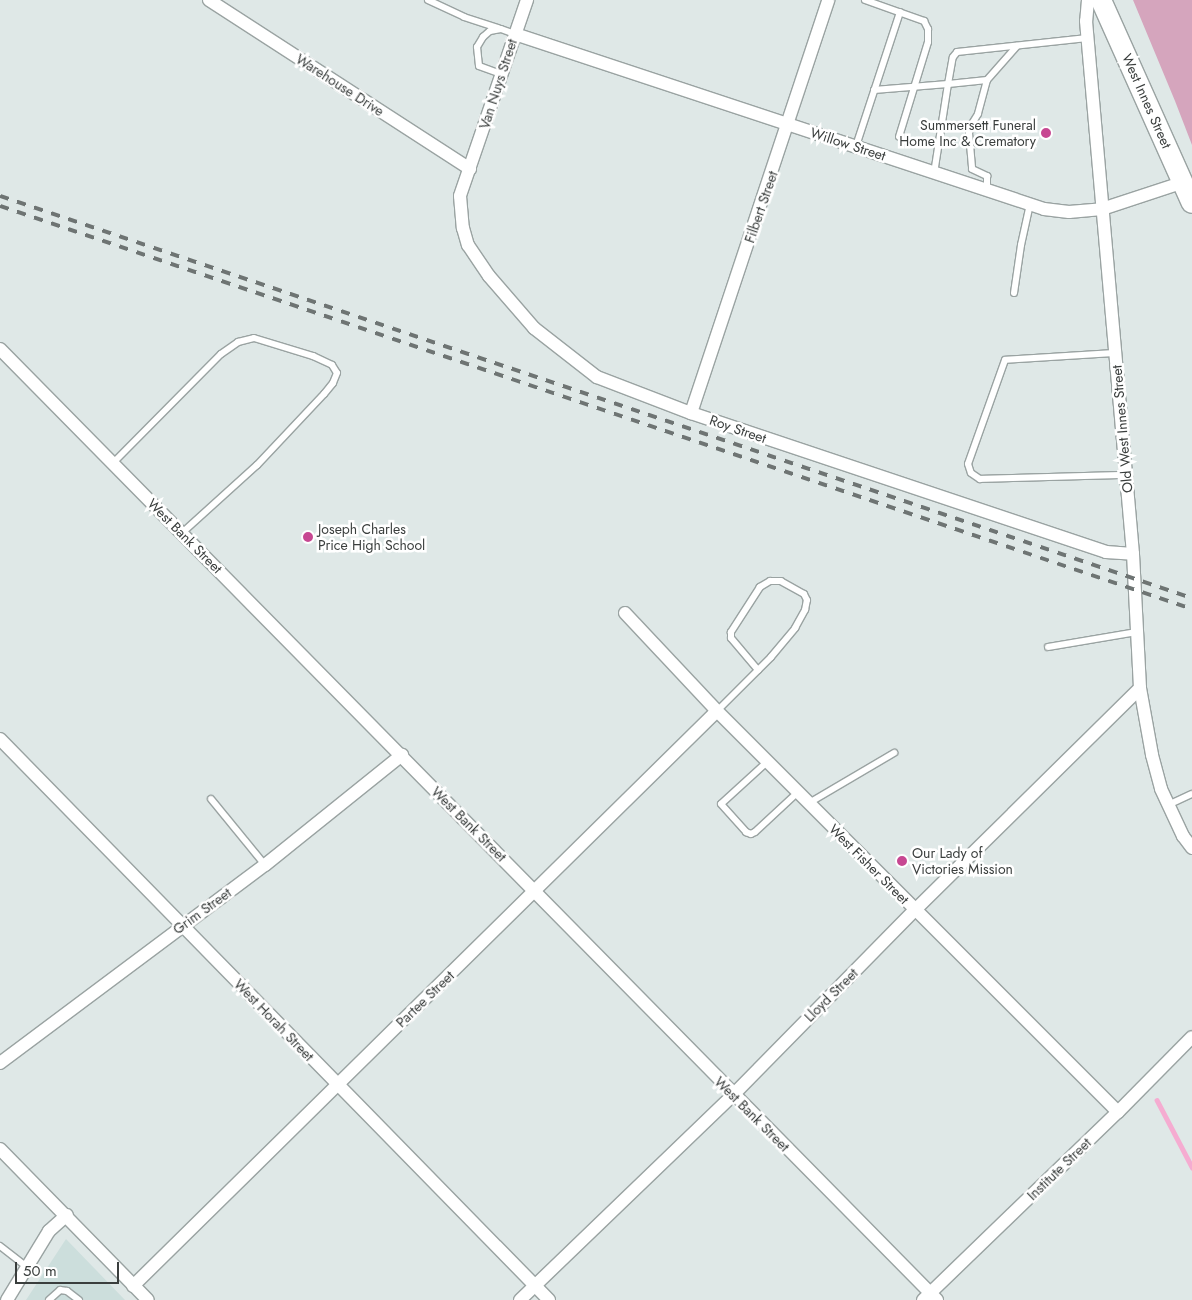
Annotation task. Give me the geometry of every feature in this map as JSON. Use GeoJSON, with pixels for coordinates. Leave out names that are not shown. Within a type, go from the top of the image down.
{"type":"FeatureCollection","features":[{"type":"Feature","properties":{"kind":"main road","name":"West Innes Street"},"geometry":{"type":"LineString","coordinates":[[1101,0],[1188,180],[1192,203]]}},
{"type":"Feature","properties":{"kind":"street","name":"Warehouse Drive"},"geometry":{"type":"LineString","coordinates":[[209,0],[470,169]]}},
{"type":"Feature","properties":{"kind":"street","name":"Van Nuys Street"},"geometry":{"type":"LineString","coordinates":[[470,169],[526,0]]}},
{"type":"Feature","properties":{"kind":"street","name":"Filbert Street"},"geometry":{"type":"LineString","coordinates":[[691,413],[828,0]]}},
{"type":"Feature","properties":{"kind":"street","name":"Old West Innes Street"},"geometry":{"type":"LineString","coordinates":[[1088,0],[1087,38],[1133,554],[1140,688],[1152,755],[1161,789],[1168,805],[1191,844]]}},
{"type":"Feature","properties":{"kind":"street","name":"Willow Street"},"geometry":{"type":"LineString","coordinates":[[515,34],[1044,209],[1069,212],[1102,209],[1188,180]]}},
{"type":"Feature","properties":{"kind":"street","name":"Roy Street"},"geometry":{"type":"LineString","coordinates":[[470,169],[460,196],[468,245],[489,276],[534,328],[597,377],[691,413],[1106,552],[1133,554]]}},
{"type":"Feature","properties":{"kind":"street","name":"West Bank Street"},"geometry":{"type":"LineString","coordinates":[[0,349],[402,755],[930,1298]]}},
{"type":"Feature","properties":{"kind":"street","name":"West Fisher Street"},"geometry":{"type":"LineString","coordinates":[[625,613],[767,762],[1118,1112]]}},
{"type":"Feature","properties":{"kind":"street","name":"Lloyd Street"},"geometry":{"type":"LineString","coordinates":[[520,1300],[733,1095],[915,910],[1140,688]]}},
{"type":"Feature","properties":{"kind":"street","name":"Partee Street"},"geometry":{"type":"LineString","coordinates":[[133,1286],[337,1084],[536,892],[717,711]]}},
{"type":"Feature","properties":{"kind":"street","name":"West Horah Street"},"geometry":{"type":"LineString","coordinates":[[0,739],[549,1300]]}},
{"type":"Feature","properties":{"kind":"street","name":"Grim Street"},"geometry":{"type":"LineString","coordinates":[[0,1063],[265,865],[402,755]]}},
{"type":"Feature","properties":{"kind":"street","name":"Institute Street"},"geometry":{"type":"LineString","coordinates":[[930,1298],[1192,1037]]}},
{"type":"Feature","properties":{"kind":"street"},"geometry":{"type":"LineString","coordinates":[[0,1149],[67,1215],[148,1300]]}},
{"type":"Feature","properties":{"kind":"street"},"geometry":{"type":"LineString","coordinates":[[7,1300],[49,1231],[67,1215]]}},
{"type":"Feature","properties":{"kind":"lane"},"geometry":{"type":"LineString","coordinates":[[428,0],[464,17],[515,34]]}},
{"type":"Feature","properties":{"kind":"lane"},"geometry":{"type":"LineString","coordinates":[[865,0],[924,21],[928,29],[928,42],[899,137]]}},
{"type":"Feature","properties":{"kind":"lane"},"geometry":{"type":"LineString","coordinates":[[856,146],[900,12]]}},
{"type":"Feature","properties":{"kind":"lane"},"geometry":{"type":"LineString","coordinates":[[501,29],[490,31],[483,37],[477,47],[479,66],[501,74]]}},
{"type":"Feature","properties":{"kind":"lane"},"geometry":{"type":"LineString","coordinates":[[934,173],[953,57],[957,52],[1087,38]]}},
{"type":"Feature","properties":{"kind":"lane"},"geometry":{"type":"LineString","coordinates":[[987,190],[987,176],[972,169],[970,127],[974,122],[987,80],[1017,46]]}},
{"type":"Feature","properties":{"kind":"lane"},"geometry":{"type":"LineString","coordinates":[[874,90],[987,80]]}},
{"type":"Feature","properties":{"kind":"lane"},"geometry":{"type":"LineString","coordinates":[[1014,293],[1020,245],[1030,204]]}},
{"type":"Feature","properties":{"kind":"lane"},"geometry":{"type":"LineString","coordinates":[[113,463],[220,354],[238,342],[254,338],[313,356],[332,365],[337,372],[333,383],[324,394],[289,432],[182,533]]}},
{"type":"Feature","properties":{"kind":"lane"},"geometry":{"type":"LineString","coordinates":[[1115,353],[1006,360],[968,464],[971,473],[980,479],[1126,474]]}},
{"type":"Feature","properties":{"kind":"lane"},"geometry":{"type":"LineString","coordinates":[[717,711],[758,670],[795,628],[805,610],[807,600],[804,594],[781,581],[770,581],[760,587],[731,632],[731,638],[758,670]]}},
{"type":"Feature","properties":{"kind":"lane"},"geometry":{"type":"LineString","coordinates":[[1048,647],[1136,632]]}},
{"type":"Feature","properties":{"kind":"lane"},"geometry":{"type":"LineString","coordinates":[[809,803],[894,753]]}},
{"type":"Feature","properties":{"kind":"lane"},"geometry":{"type":"LineString","coordinates":[[767,762],[721,804],[746,832],[751,834],[755,832],[798,792]]}},
{"type":"Feature","properties":{"kind":"lane"},"geometry":{"type":"LineString","coordinates":[[1168,805],[1192,794]]}},
{"type":"Feature","properties":{"kind":"lane"},"geometry":{"type":"LineString","coordinates":[[211,800],[265,865]]}},
{"type":"Feature","properties":{"kind":"lane"},"geometry":{"type":"LineString","coordinates":[[0,1246],[27,1267]]}},
{"type":"Feature","properties":{"kind":"lane"},"geometry":{"type":"LineString","coordinates":[[49,1300],[60,1290],[67,1291],[78,1300]]}},
{"type":"Feature","properties":{"kind":"shaded area"},"geometry":{"type":"Polygon","coordinates":[[[1133,0],[1192,0],[1192,145],[1175,101],[1133,0]]]}},
{"type":"Feature","properties":{"kind":"shaded area"},"geometry":{"type":"Polygon","coordinates":[[[66,1239],[125,1300],[26,1300],[66,1239]]]}},
{"type":"Feature","properties":{"kind":"waterway"},"geometry":{"type":"LineString","coordinates":[[1157,1100],[1192,1167]]}},
{"type":"Feature","properties":{"kind":"railway"},"geometry":{"type":"LineString","coordinates":[[0,196],[1192,598]]}},
{"type":"Feature","properties":{"kind":"railway"},"geometry":{"type":"LineString","coordinates":[[0,206],[1192,609]]}},
{"type":"Feature","properties":{"kind":"place","name":"Summersett Funeral Home Inc & Crematory"},"geometry":{"type":"Point","coordinates":[1046,133]}},
{"type":"Feature","properties":{"kind":"place","name":"Joseph Charles Price High School"},"geometry":{"type":"Point","coordinates":[308,537]}},
{"type":"Feature","properties":{"kind":"place","name":"Our Lady of Victories Mission"},"geometry":{"type":"Point","coordinates":[902,861]}}]}
